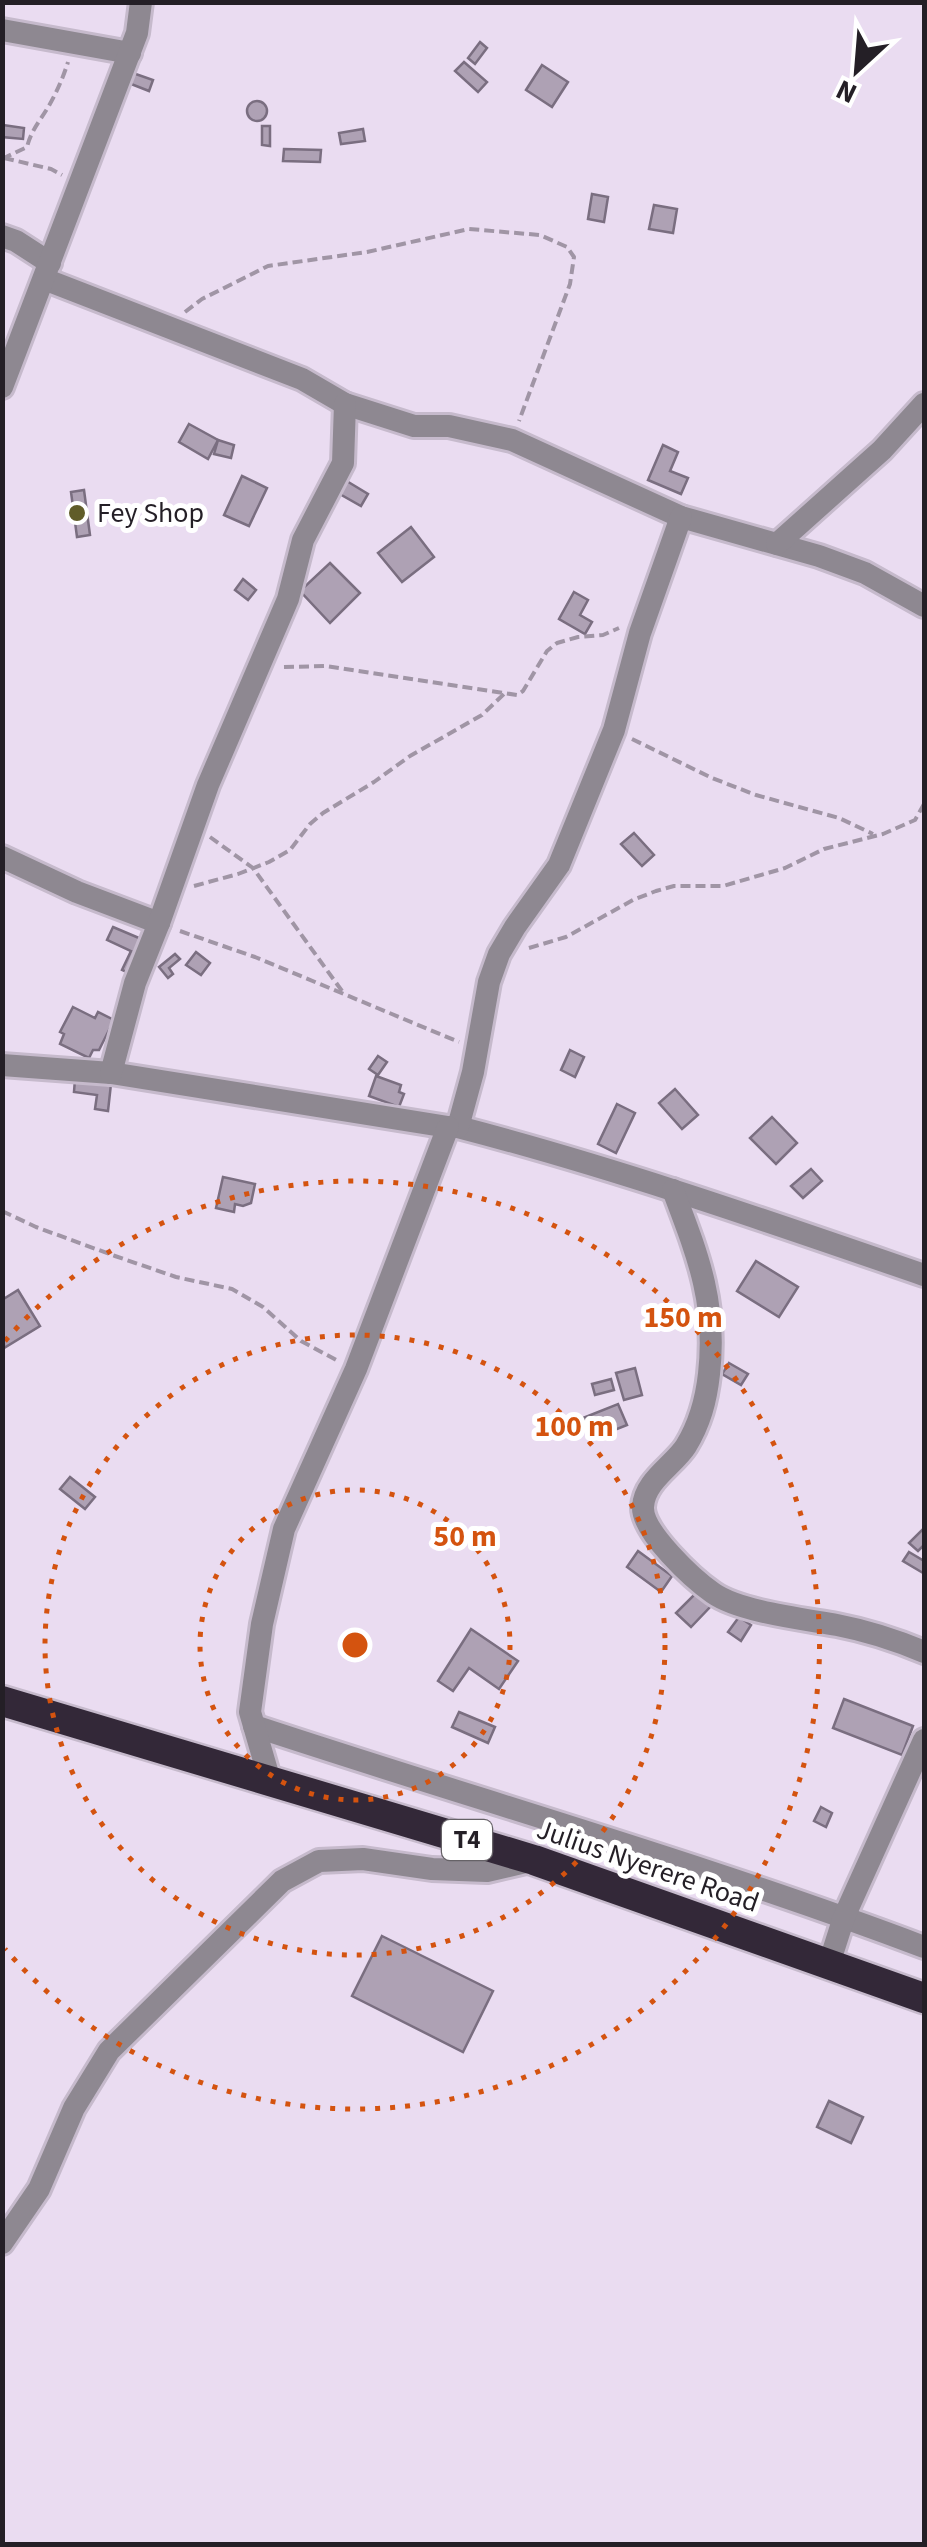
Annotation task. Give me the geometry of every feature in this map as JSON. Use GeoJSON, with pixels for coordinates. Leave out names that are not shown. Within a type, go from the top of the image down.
{"type":"FeatureCollection","features":[{"type":"Feature","properties":{"kind":"highway","name":"Julius Nyerere Road"},"geometry":{"type":"LineString","coordinates":[[2,1701],[534,1860],[924,1998]]}},
{"type":"Feature","properties":{"kind":"street"},"geometry":{"type":"LineString","coordinates":[[2,387],[137,34],[140,2]]}},
{"type":"Feature","properties":{"kind":"street"},"geometry":{"type":"LineString","coordinates":[[2,30],[130,52]]}},
{"type":"Feature","properties":{"kind":"street"},"geometry":{"type":"LineString","coordinates":[[2,236],[16,241],[47,271],[166,327],[302,379],[345,404],[414,426],[449,426],[512,440],[681,517],[866,573],[924,606]]}},
{"type":"Feature","properties":{"kind":"street"},"geometry":{"type":"LineString","coordinates":[[112,1073],[134,983],[208,785],[288,599],[303,540],[343,463],[345,404]]}},
{"type":"Feature","properties":{"kind":"street"},"geometry":{"type":"LineString","coordinates":[[777,544],[882,450],[924,404]]}},
{"type":"Feature","properties":{"kind":"street"},"geometry":{"type":"LineString","coordinates":[[270,1781],[250,1712],[262,1624],[284,1529],[356,1369],[453,1127],[477,1050],[489,982],[500,954],[559,865],[614,730],[646,616],[681,517]]}},
{"type":"Feature","properties":{"kind":"street"},"geometry":{"type":"LineString","coordinates":[[2,858],[159,923]]}},
{"type":"Feature","properties":{"kind":"street"},"geometry":{"type":"LineString","coordinates":[[2,1065],[112,1073],[453,1127],[564,1154],[924,1276]]}},
{"type":"Feature","properties":{"kind":"street"},"geometry":{"type":"LineString","coordinates":[[673,1190],[701,1269],[711,1313],[711,1355],[701,1418],[676,1462],[647,1494],[643,1506],[646,1522],[714,1594],[742,1606],[884,1636],[924,1652]]}},
{"type":"Feature","properties":{"kind":"street"},"geometry":{"type":"LineString","coordinates":[[254,1726],[588,1832],[924,1947]]}},
{"type":"Feature","properties":{"kind":"street"},"geometry":{"type":"LineString","coordinates":[[830,1964],[844,1917],[924,1740]]}},
{"type":"Feature","properties":{"kind":"street"},"geometry":{"type":"LineString","coordinates":[[2,2242],[39,2190],[74,2108],[109,2051],[282,1881],[319,1860],[363,1859],[432,1869],[486,1871],[534,1860]]}},
{"type":"Feature","properties":{"kind":"path"},"geometry":{"type":"LineString","coordinates":[[4,158],[27,146],[35,124],[61,82],[75,43]]}},
{"type":"Feature","properties":{"kind":"path"},"geometry":{"type":"LineString","coordinates":[[4,158],[51,169],[80,185]]}},
{"type":"Feature","properties":{"kind":"path"},"geometry":{"type":"LineString","coordinates":[[166,327],[202,298],[268,266],[367,252],[469,229],[540,235],[567,247],[574,258],[570,284],[512,440]]}},
{"type":"Feature","properties":{"kind":"path"},"geometry":{"type":"LineString","coordinates":[[259,669],[326,666],[516,695],[523,691],[547,651],[557,643],[603,635],[646,616]]}},
{"type":"Feature","properties":{"kind":"path"},"geometry":{"type":"LineString","coordinates":[[170,892],[254,868],[290,850],[323,813],[410,756],[482,716],[504,694]]}},
{"type":"Feature","properties":{"kind":"path"},"geometry":{"type":"LineString","coordinates":[[614,730],[712,778],[838,818],[876,836]]}},
{"type":"Feature","properties":{"kind":"path"},"geometry":{"type":"LineString","coordinates":[[500,954],[566,937],[656,891],[674,886],[723,886],[876,836],[915,820],[924,804]]}},
{"type":"Feature","properties":{"kind":"path"},"geometry":{"type":"LineString","coordinates":[[197,816],[212,840],[254,868],[345,995]]}},
{"type":"Feature","properties":{"kind":"path"},"geometry":{"type":"LineString","coordinates":[[159,923],[256,957],[477,1050]]}},
{"type":"Feature","properties":{"kind":"path"},"geometry":{"type":"LineString","coordinates":[[2,1211],[176,1277],[232,1289],[263,1308],[301,1341],[356,1369]]}},
{"type":"Feature","properties":{"kind":"building"},"geometry":{"type":"Polygon","coordinates":[[[480,42],[487,48],[475,64],[468,58],[480,42]]]}},
{"type":"Feature","properties":{"kind":"building"},"geometry":{"type":"Polygon","coordinates":[[[464,62],[487,82],[478,92],[455,71],[464,62]]]}},
{"type":"Feature","properties":{"kind":"building"},"geometry":{"type":"Polygon","coordinates":[[[542,65],[568,82],[552,107],[526,90],[542,65]]]}},
{"type":"Feature","properties":{"kind":"building"},"geometry":{"type":"Polygon","coordinates":[[[130,72],[153,80],[149,91],[126,82],[130,72]]]}},
{"type":"Feature","properties":{"kind":"building"},"geometry":{"type":"Polygon","coordinates":[[[257,101],[267,111],[257,121],[247,111],[257,101]]]}},
{"type":"Feature","properties":{"kind":"building"},"geometry":{"type":"Polygon","coordinates":[[[3,125],[24,128],[23,139],[2,137],[3,125]]]}},
{"type":"Feature","properties":{"kind":"building"},"geometry":{"type":"Polygon","coordinates":[[[262,126],[270,126],[270,146],[262,145],[262,126]]]}},
{"type":"Feature","properties":{"kind":"building"},"geometry":{"type":"Polygon","coordinates":[[[363,129],[365,141],[341,144],[339,133],[363,129]]]}},
{"type":"Feature","properties":{"kind":"building"},"geometry":{"type":"Polygon","coordinates":[[[284,149],[321,150],[320,162],[283,161],[284,149]]]}},
{"type":"Feature","properties":{"kind":"building"},"geometry":{"type":"Polygon","coordinates":[[[592,194],[608,197],[604,222],[588,219],[592,194]]]}},
{"type":"Feature","properties":{"kind":"building"},"geometry":{"type":"Polygon","coordinates":[[[654,205],[677,209],[673,233],[649,229],[654,205]]]}},
{"type":"Feature","properties":{"kind":"building"},"geometry":{"type":"Polygon","coordinates":[[[189,424],[218,440],[208,459],[179,442],[189,424]]]}},
{"type":"Feature","properties":{"kind":"building"},"geometry":{"type":"Polygon","coordinates":[[[218,440],[234,445],[231,458],[214,454],[218,440]]]}},
{"type":"Feature","properties":{"kind":"building"},"geometry":{"type":"Polygon","coordinates":[[[663,445],[678,452],[670,471],[688,478],[681,494],[648,480],[663,445]]]}},
{"type":"Feature","properties":{"kind":"building"},"geometry":{"type":"Polygon","coordinates":[[[242,476],[267,488],[249,526],[224,515],[242,476]]]}},
{"type":"Feature","properties":{"kind":"building"},"geometry":{"type":"Polygon","coordinates":[[[345,480],[368,494],[361,506],[338,493],[345,480]]]}},
{"type":"Feature","properties":{"kind":"building"},"geometry":{"type":"Polygon","coordinates":[[[84,490],[90,535],[77,537],[71,492],[84,490]]]}},
{"type":"Feature","properties":{"kind":"building"},"geometry":{"type":"Polygon","coordinates":[[[411,527],[434,557],[402,582],[378,553],[411,527]]]}},
{"type":"Feature","properties":{"kind":"building"},"geometry":{"type":"Polygon","coordinates":[[[330,563],[360,593],[330,623],[300,591],[330,563]]]}},
{"type":"Feature","properties":{"kind":"building"},"geometry":{"type":"Polygon","coordinates":[[[243,579],[256,590],[248,600],[235,590],[243,579]]]}},
{"type":"Feature","properties":{"kind":"building"},"geometry":{"type":"Polygon","coordinates":[[[574,592],[588,600],[580,615],[592,622],[585,634],[559,619],[574,592]]]}},
{"type":"Feature","properties":{"kind":"building"},"geometry":{"type":"Polygon","coordinates":[[[634,833],[654,855],[642,866],[621,844],[634,833]]]}},
{"type":"Feature","properties":{"kind":"building"},"geometry":{"type":"Polygon","coordinates":[[[113,927],[146,941],[131,974],[122,970],[131,951],[107,940],[113,927]]]}},
{"type":"Feature","properties":{"kind":"building"},"geometry":{"type":"Polygon","coordinates":[[[196,952],[210,963],[201,975],[186,965],[196,952]]]}},
{"type":"Feature","properties":{"kind":"building"},"geometry":{"type":"Polygon","coordinates":[[[175,954],[180,959],[169,968],[173,974],[168,978],[159,967],[175,954]]]}},
{"type":"Feature","properties":{"kind":"building"},"geometry":{"type":"Polygon","coordinates":[[[73,1007],[95,1018],[98,1012],[114,1020],[99,1050],[93,1050],[89,1058],[60,1044],[64,1034],[60,1032],[73,1007]]]}},
{"type":"Feature","properties":{"kind":"building"},"geometry":{"type":"Polygon","coordinates":[[[570,1050],[584,1057],[575,1077],[561,1070],[570,1050]]]}},
{"type":"Feature","properties":{"kind":"building"},"geometry":{"type":"Polygon","coordinates":[[[378,1056],[387,1062],[378,1075],[369,1069],[378,1056]]]}},
{"type":"Feature","properties":{"kind":"building"},"geometry":{"type":"Polygon","coordinates":[[[376,1076],[401,1085],[399,1092],[404,1094],[399,1107],[369,1096],[376,1076]]]}},
{"type":"Feature","properties":{"kind":"building"},"geometry":{"type":"Polygon","coordinates":[[[75,1079],[111,1084],[108,1111],[95,1109],[97,1095],[74,1092],[75,1079]]]}},
{"type":"Feature","properties":{"kind":"building"},"geometry":{"type":"Polygon","coordinates":[[[675,1089],[698,1115],[682,1129],[659,1103],[675,1089]]]}},
{"type":"Feature","properties":{"kind":"building"},"geometry":{"type":"Polygon","coordinates":[[[617,1104],[635,1113],[616,1153],[598,1144],[617,1104]]]}},
{"type":"Feature","properties":{"kind":"building"},"geometry":{"type":"Polygon","coordinates":[[[772,1117],[797,1143],[776,1164],[750,1138],[772,1117]]]}},
{"type":"Feature","properties":{"kind":"building"},"geometry":{"type":"Polygon","coordinates":[[[811,1169],[822,1181],[803,1198],[791,1186],[811,1169]]]}},
{"type":"Feature","properties":{"kind":"building"},"geometry":{"type":"Polygon","coordinates":[[[223,1177],[255,1184],[251,1203],[235,1204],[234,1212],[216,1208],[223,1177]]]}},
{"type":"Feature","properties":{"kind":"building"},"geometry":{"type":"Polygon","coordinates":[[[756,1261],[798,1287],[779,1317],[737,1291],[756,1261]]]}},
{"type":"Feature","properties":{"kind":"building"},"geometry":{"type":"Polygon","coordinates":[[[18,1290],[40,1326],[4,1348],[2,1300],[18,1290]]]}},
{"type":"Feature","properties":{"kind":"building"},"geometry":{"type":"Polygon","coordinates":[[[729,1363],[748,1374],[741,1385],[722,1374],[729,1363]]]}},
{"type":"Feature","properties":{"kind":"building"},"geometry":{"type":"Polygon","coordinates":[[[635,1368],[642,1395],[624,1400],[616,1373],[635,1368]]]}},
{"type":"Feature","properties":{"kind":"building"},"geometry":{"type":"Polygon","coordinates":[[[611,1379],[614,1390],[595,1395],[592,1384],[611,1379]]]}},
{"type":"Feature","properties":{"kind":"building"},"geometry":{"type":"Polygon","coordinates":[[[618,1404],[627,1425],[592,1439],[583,1418],[618,1404]]]}},
{"type":"Feature","properties":{"kind":"building"},"geometry":{"type":"Polygon","coordinates":[[[70,1477],[95,1497],[85,1509],[60,1489],[70,1477]]]}},
{"type":"Feature","properties":{"kind":"building"},"geometry":{"type":"Polygon","coordinates":[[[923,1529],[924,1545],[918,1551],[909,1543],[923,1529]]]}},
{"type":"Feature","properties":{"kind":"building"},"geometry":{"type":"Polygon","coordinates":[[[638,1551],[672,1576],[661,1592],[627,1567],[638,1551]]]}},
{"type":"Feature","properties":{"kind":"building"},"geometry":{"type":"Polygon","coordinates":[[[909,1552],[924,1561],[923,1573],[903,1561],[909,1552]]]}},
{"type":"Feature","properties":{"kind":"building"},"geometry":{"type":"Polygon","coordinates":[[[697,1592],[711,1606],[691,1627],[676,1613],[697,1592]]]}},
{"type":"Feature","properties":{"kind":"building"},"geometry":{"type":"Polygon","coordinates":[[[739,1617],[751,1625],[741,1641],[728,1632],[739,1617]]]}},
{"type":"Feature","properties":{"kind":"building"},"geometry":{"type":"Polygon","coordinates":[[[471,1629],[518,1661],[499,1689],[469,1668],[453,1691],[438,1681],[471,1629]]]}},
{"type":"Feature","properties":{"kind":"building"},"geometry":{"type":"Polygon","coordinates":[[[844,1699],[913,1726],[902,1755],[833,1728],[844,1699]]]}},
{"type":"Feature","properties":{"kind":"building"},"geometry":{"type":"Polygon","coordinates":[[[459,1712],[495,1727],[488,1743],[452,1727],[459,1712]]]}},
{"type":"Feature","properties":{"kind":"building"},"geometry":{"type":"Polygon","coordinates":[[[821,1807],[832,1813],[826,1827],[814,1821],[821,1807]]]}},
{"type":"Feature","properties":{"kind":"building"},"geometry":{"type":"Polygon","coordinates":[[[382,1936],[493,1991],[463,2052],[352,1996],[382,1936]]]}},
{"type":"Feature","properties":{"kind":"building"},"geometry":{"type":"Polygon","coordinates":[[[829,2101],[863,2117],[851,2143],[817,2127],[829,2101]]]}},
{"type":"Feature","properties":{"kind":"place","name":"Fey Shop"},"geometry":{"type":"Point","coordinates":[77,513]}}]}
